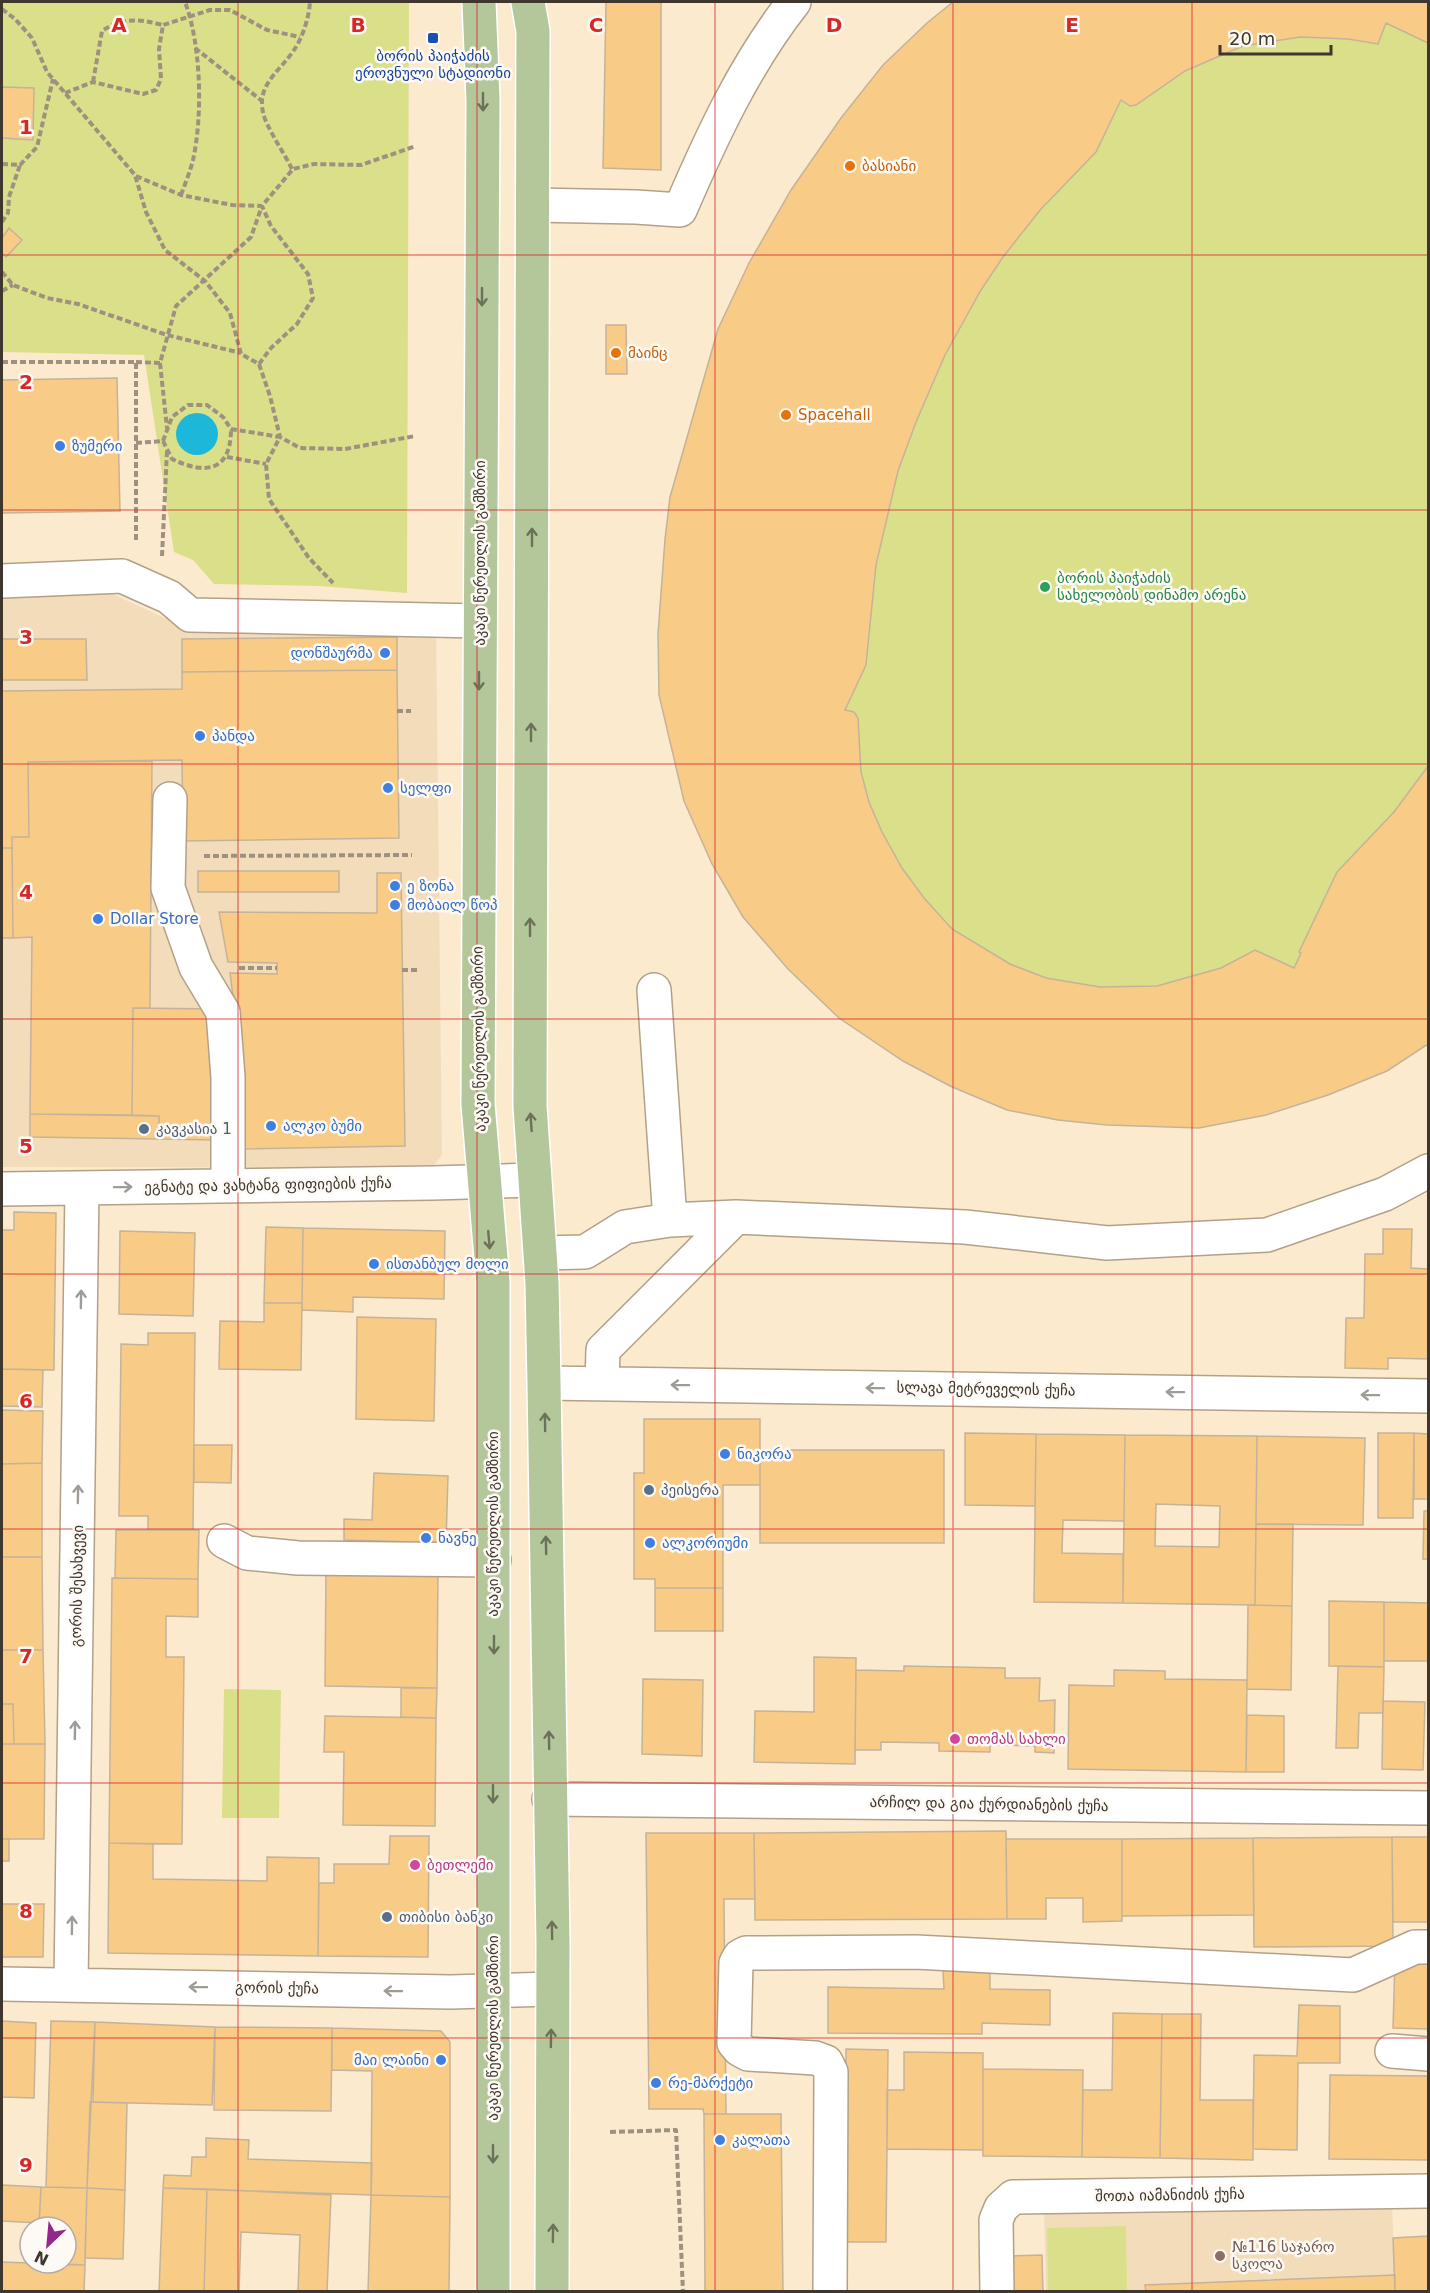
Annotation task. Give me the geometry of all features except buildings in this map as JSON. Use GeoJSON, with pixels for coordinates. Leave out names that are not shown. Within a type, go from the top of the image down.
{"type":"FeatureCollection","features":[{"type":"Feature","properties":{"kind":"main road","name":"აკაკი წერეთლის გამზირი"},"geometry":{"type":"LineString","coordinates":[[479,2],[483,100],[478,1104],[493,1282],[493,2292]]}},
{"type":"Feature","properties":{"kind":"main road"},"geometry":{"type":"LineString","coordinates":[[534,11],[530,1106],[541,1253],[544,1383],[552,1989],[552,2292]]}},
{"type":"Feature","properties":{"kind":"street"},"geometry":{"type":"LineString","coordinates":[[533,206],[636,207],[680,210],[705,152],[738,87],[794,2]]}},
{"type":"Feature","properties":{"kind":"street"},"geometry":{"type":"LineString","coordinates":[[2,581],[122,576],[169,597],[189,615],[479,621]]}},
{"type":"Feature","properties":{"kind":"street"},"geometry":{"type":"LineString","coordinates":[[170,799],[168,888],[196,967],[223,1012],[228,1077],[228,1186]]}},
{"type":"Feature","properties":{"kind":"street"},"geometry":{"type":"LineString","coordinates":[[654,990],[670,1220]]}},
{"type":"Feature","properties":{"kind":"street"},"geometry":{"type":"LineString","coordinates":[[541,1253],[585,1252],[625,1227],[670,1220],[736,1217],[965,1227],[1107,1243],[1267,1235],[1385,1194],[1428,1171]]}},
{"type":"Feature","properties":{"kind":"street","name":"ეგნატე და ვახტანგ ფიფიების ქუჩა"},"geometry":{"type":"LineString","coordinates":[[2,1189],[535,1180]]}},
{"type":"Feature","properties":{"kind":"street","name":"გორის შესახვევი"},"geometry":{"type":"LineString","coordinates":[[71,1984],[82,1188]]}},
{"type":"Feature","properties":{"kind":"street"},"geometry":{"type":"LineString","coordinates":[[602,1383],[603,1350],[736,1217]]}},
{"type":"Feature","properties":{"kind":"street","name":"სლავა მეტრეველის ქუჩა"},"geometry":{"type":"LineString","coordinates":[[544,1383],[1428,1396]]}},
{"type":"Feature","properties":{"kind":"street"},"geometry":{"type":"LineString","coordinates":[[224,1541],[247,1553],[298,1558],[494,1560]]}},
{"type":"Feature","properties":{"kind":"street","name":"არჩილ და გია ქურდიანების ქუჩა"},"geometry":{"type":"LineString","coordinates":[[549,1799],[1428,1808]]}},
{"type":"Feature","properties":{"kind":"street"},"geometry":{"type":"LineString","coordinates":[[830,2292],[831,2072],[826,2062],[815,2058],[748,2054],[734,2043],[736,1964],[740,1956],[746,1953],[916,1952],[1353,1975],[1415,1947],[1428,1947]]}},
{"type":"Feature","properties":{"kind":"street","name":"გორის ქუჩა"},"geometry":{"type":"LineString","coordinates":[[2,1984],[451,1992],[552,1989]]}},
{"type":"Feature","properties":{"kind":"street"},"geometry":{"type":"LineString","coordinates":[[1392,2052],[1428,2054]]}},
{"type":"Feature","properties":{"kind":"street","name":"შოთა იამანიძის ქუჩა"},"geometry":{"type":"LineString","coordinates":[[997,2292],[996,2220],[1001,2208],[1013,2197],[1428,2191]]}},
{"type":"Feature","properties":{"kind":"path"},"geometry":{"type":"LineString","coordinates":[[181,195],[193,159],[200,87],[190,16],[185,2]]}},
{"type":"Feature","properties":{"kind":"path"},"geometry":{"type":"LineString","coordinates":[[293,169],[265,118],[262,100],[268,80],[295,49],[309,14],[310,2]]}},
{"type":"Feature","properties":{"kind":"path"},"geometry":{"type":"LineString","coordinates":[[2,9],[15,19],[32,38],[47,72],[135,175],[146,212],[165,250],[205,281],[230,313],[241,354]]}},
{"type":"Feature","properties":{"kind":"path"},"geometry":{"type":"LineString","coordinates":[[93,82],[102,31],[113,23],[140,19],[163,25],[210,10],[230,10],[267,30],[300,37]]}},
{"type":"Feature","properties":{"kind":"path"},"geometry":{"type":"LineString","coordinates":[[65,93],[93,82],[143,94],[156,90],[161,79],[159,49],[163,25]]}},
{"type":"Feature","properties":{"kind":"path"},"geometry":{"type":"LineString","coordinates":[[195,48],[262,100]]}},
{"type":"Feature","properties":{"kind":"path"},"geometry":{"type":"LineString","coordinates":[[2,222],[8,213],[9,197],[20,165],[36,147],[53,79]]}},
{"type":"Feature","properties":{"kind":"path"},"geometry":{"type":"LineString","coordinates":[[167,429],[160,363],[176,306],[251,237],[262,206],[293,169],[314,164],[361,165],[416,146]]}},
{"type":"Feature","properties":{"kind":"path"},"geometry":{"type":"LineString","coordinates":[[2,164],[20,165]]}},
{"type":"Feature","properties":{"kind":"path"},"geometry":{"type":"LineString","coordinates":[[135,175],[181,195],[232,205],[262,206]]}},
{"type":"Feature","properties":{"kind":"path"},"geometry":{"type":"LineString","coordinates":[[259,364],[271,348],[297,324],[313,298],[308,274],[271,226],[262,206]]}},
{"type":"Feature","properties":{"kind":"path"},"geometry":{"type":"LineString","coordinates":[[2,272],[13,285],[46,298],[78,304],[167,335],[241,354],[259,364],[280,437],[266,464],[269,500],[309,558],[333,583],[342,587]]}},
{"type":"Feature","properties":{"kind":"path"},"geometry":{"type":"LineString","coordinates":[[2,291],[13,285]]}},
{"type":"Feature","properties":{"kind":"path"},"geometry":{"type":"LineString","coordinates":[[2,362],[160,363]]}},
{"type":"Feature","properties":{"kind":"path"},"geometry":{"type":"LineString","coordinates":[[136,363],[136,443],[148,588]]}},
{"type":"Feature","properties":{"kind":"path"},"geometry":{"type":"LineString","coordinates":[[227,457],[231,444],[231,429],[223,417],[207,405],[188,405],[172,417],[163,441],[172,459],[192,469],[212,466],[227,457],[266,464]]}},
{"type":"Feature","properties":{"kind":"path"},"geometry":{"type":"LineString","coordinates":[[231,429],[280,437],[300,448],[345,449],[415,436]]}},
{"type":"Feature","properties":{"kind":"path"},"geometry":{"type":"LineString","coordinates":[[136,443],[163,441]]}},
{"type":"Feature","properties":{"kind":"path"},"geometry":{"type":"LineString","coordinates":[[148,588],[167,451]]}},
{"type":"Feature","properties":{"kind":"path"},"geometry":{"type":"LineString","coordinates":[[397,711],[411,711]]}},
{"type":"Feature","properties":{"kind":"path"},"geometry":{"type":"LineString","coordinates":[[170,856],[412,855]]}},
{"type":"Feature","properties":{"kind":"path"},"geometry":{"type":"LineString","coordinates":[[402,970],[418,970]]}},
{"type":"Feature","properties":{"kind":"path"},"geometry":{"type":"LineString","coordinates":[[610,2132],[676,2130],[683,2292]]}},
{"type":"Feature","properties":{"kind":"shaded area"},"geometry":{"type":"Polygon","coordinates":[[[106,591],[182,626],[436,628],[442,1155],[432,1168],[2,1167],[2,597],[106,591]]]}},
{"type":"Feature","properties":{"kind":"shaded area","name":"№116 საჯარო სკოლა"},"geometry":{"type":"Polygon","coordinates":[[[1392,2200],[1395,2291],[1046,2291],[1044,2211],[1392,2200]]]}},
{"type":"Feature","properties":{"kind":"green space"},"geometry":{"type":"Polygon","coordinates":[[[2,2],[409,2],[407,593],[319,586],[214,584],[193,560],[174,552],[144,355],[2,352],[2,2]]]}},
{"type":"Feature","properties":{"kind":"green space","name":"ბორის პაიჭაძის სახელობის დინამო არენა"},"geometry":{"type":"Polygon","coordinates":[[[953,2],[1428,2],[1428,1044],[1387,1071],[1328,1095],[1266,1115],[1199,1128],[1107,1125],[1007,1110],[950,1086],[903,1061],[839,1018],[788,969],[743,917],[712,864],[684,801],[659,695],[658,634],[670,497],[718,329],[749,263],[791,190],[841,118],[883,65],[926,23],[953,2]]]}},
{"type":"Feature","properties":{"kind":"green space"},"geometry":{"type":"Polygon","coordinates":[[[224,1689],[281,1690],[279,1818],[222,1818],[224,1689]]]}},
{"type":"Feature","properties":{"kind":"green space"},"geometry":{"type":"Polygon","coordinates":[[[1126,2226],[1127,2291],[1048,2291],[1047,2228],[1126,2226]]]}},
{"type":"Feature","properties":{"kind":"water"},"geometry":{"type":"Polygon","coordinates":[[[197,413],[205,414],[212,419],[217,426],[217,442],[212,449],[205,454],[197,455],[189,454],[182,449],[177,442],[176,434],[177,426],[182,419],[189,414],[197,413]]]}},
{"type":"Feature","properties":{"kind":"place","name":"ბორის პაიჭაძის ეროვნული სტადიონი"},"geometry":{"type":"Point","coordinates":[433,38]}},
{"type":"Feature","properties":{"kind":"place","name":"ბასიანი"},"geometry":{"type":"Point","coordinates":[850,166]}},
{"type":"Feature","properties":{"kind":"place","name":"მაინც"},"geometry":{"type":"Point","coordinates":[616,353]}},
{"type":"Feature","properties":{"kind":"place","name":"Spacehall"},"geometry":{"type":"Point","coordinates":[786,415]}},
{"type":"Feature","properties":{"kind":"place","name":"ზუმერი"},"geometry":{"type":"Point","coordinates":[60,446]}},
{"type":"Feature","properties":{"kind":"place","name":"ბორის პაიჭაძის სახელობის დინამო არენა"},"geometry":{"type":"Point","coordinates":[1045,587]}},
{"type":"Feature","properties":{"kind":"place","name":"დონშაურმა"},"geometry":{"type":"Point","coordinates":[385,653]}},
{"type":"Feature","properties":{"kind":"place","name":"პანდა"},"geometry":{"type":"Point","coordinates":[200,736]}},
{"type":"Feature","properties":{"kind":"place","name":"სელფი"},"geometry":{"type":"Point","coordinates":[388,788]}},
{"type":"Feature","properties":{"kind":"place","name":"ე ზონა"},"geometry":{"type":"Point","coordinates":[395,886]}},
{"type":"Feature","properties":{"kind":"place","name":"მობაილ წოპ"},"geometry":{"type":"Point","coordinates":[395,905]}},
{"type":"Feature","properties":{"kind":"place","name":"Dollar Store"},"geometry":{"type":"Point","coordinates":[98,919]}},
{"type":"Feature","properties":{"kind":"place","name":"ალკო ბუმი"},"geometry":{"type":"Point","coordinates":[271,1126]}},
{"type":"Feature","properties":{"kind":"place","name":"კავკასია 1"},"geometry":{"type":"Point","coordinates":[144,1129]}},
{"type":"Feature","properties":{"kind":"place","name":"ისთანბულ მოლი"},"geometry":{"type":"Point","coordinates":[374,1264]}},
{"type":"Feature","properties":{"kind":"place","name":"ნიკორა"},"geometry":{"type":"Point","coordinates":[725,1454]}},
{"type":"Feature","properties":{"kind":"place","name":"პეისერა"},"geometry":{"type":"Point","coordinates":[649,1490]}},
{"type":"Feature","properties":{"kind":"place","name":"ნავნე"},"geometry":{"type":"Point","coordinates":[426,1538]}},
{"type":"Feature","properties":{"kind":"place","name":"ალკორიუმი"},"geometry":{"type":"Point","coordinates":[650,1543]}},
{"type":"Feature","properties":{"kind":"place","name":"თომას სახლი"},"geometry":{"type":"Point","coordinates":[955,1739]}},
{"type":"Feature","properties":{"kind":"place","name":"ბეთლემი"},"geometry":{"type":"Point","coordinates":[415,1865]}},
{"type":"Feature","properties":{"kind":"place","name":"თიბისი ბანკი"},"geometry":{"type":"Point","coordinates":[387,1917]}},
{"type":"Feature","properties":{"kind":"place","name":"მაი ლაინი"},"geometry":{"type":"Point","coordinates":[441,2060]}},
{"type":"Feature","properties":{"kind":"place","name":"რე-მარქეტი"},"geometry":{"type":"Point","coordinates":[656,2083]}},
{"type":"Feature","properties":{"kind":"place","name":"კალათა"},"geometry":{"type":"Point","coordinates":[720,2140]}},
{"type":"Feature","properties":{"kind":"place","name":"№116 საჯარო სკოლა"},"geometry":{"type":"Point","coordinates":[1220,2256]}}]}
